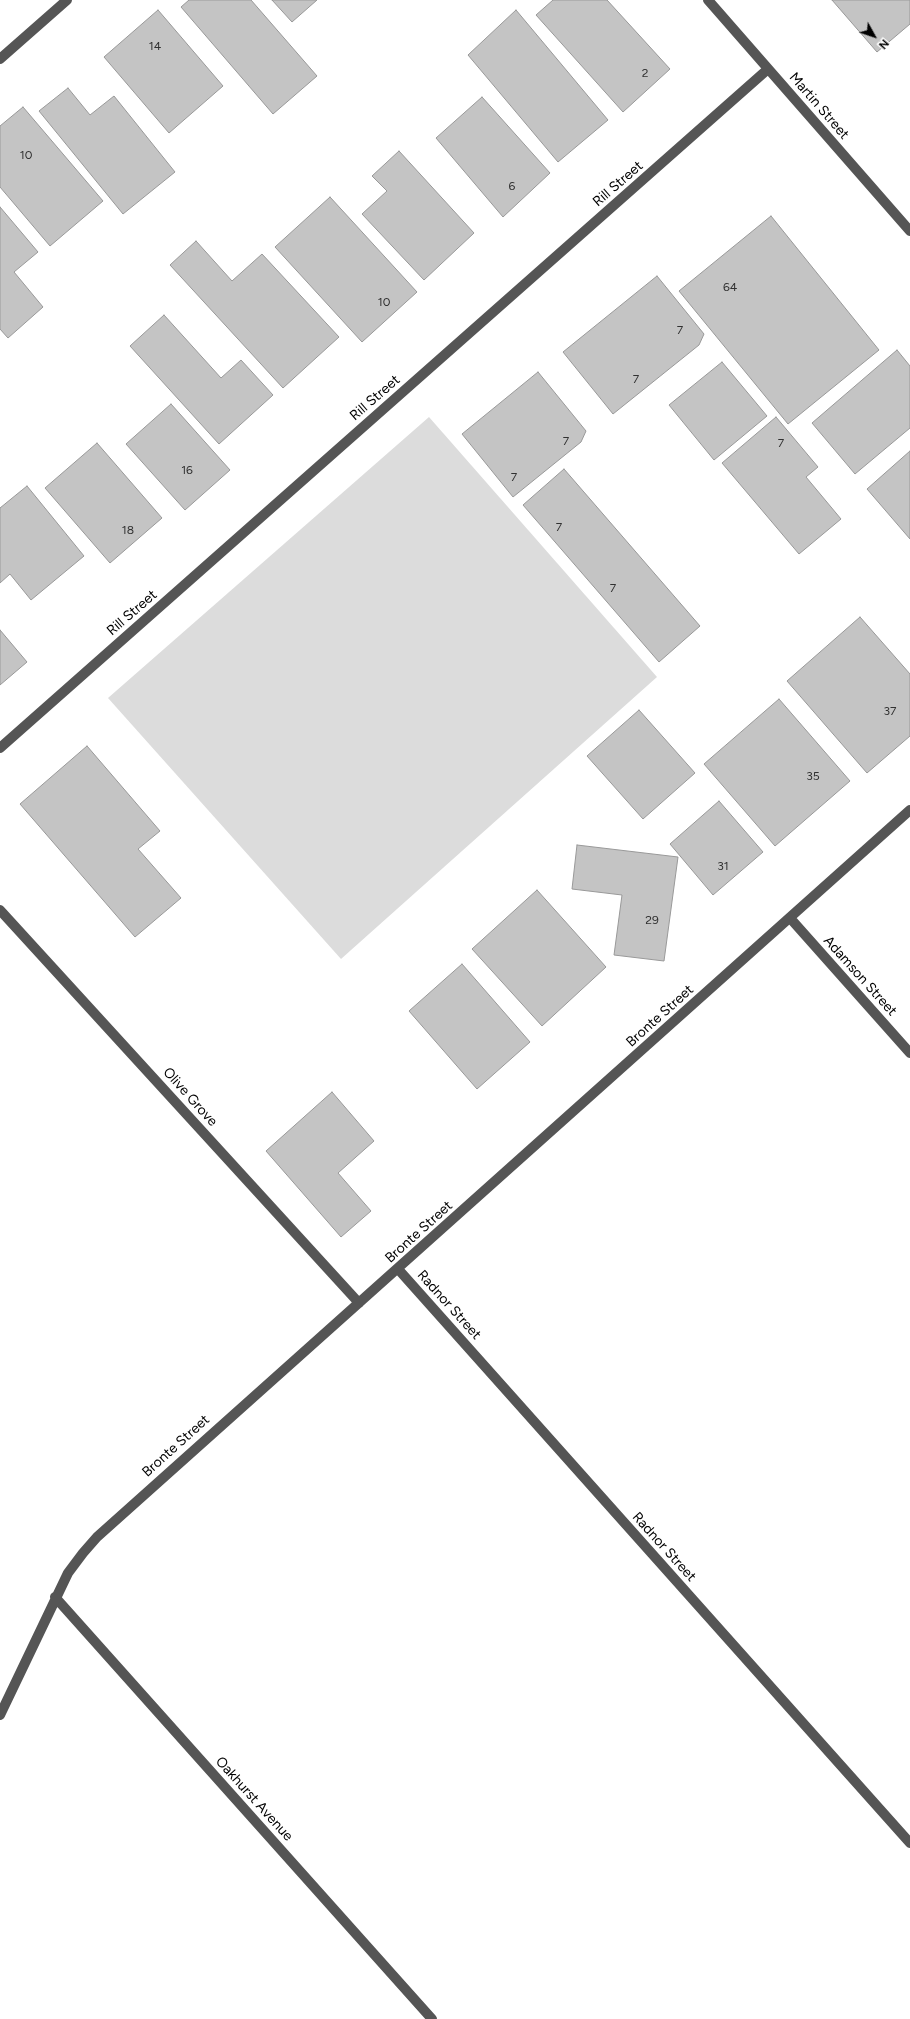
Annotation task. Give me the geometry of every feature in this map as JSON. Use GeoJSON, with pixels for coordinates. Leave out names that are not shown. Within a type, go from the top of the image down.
{"type":"FeatureCollection","features":[{"type":"Feature","properties":{"kind":"street"},"geometry":{"type":"LineString","coordinates":[[0,59],[67,0]]}},
{"type":"Feature","properties":{"kind":"street","name":"Martin Street"},"geometry":{"type":"LineString","coordinates":[[708,0],[910,231]]}},
{"type":"Feature","properties":{"kind":"street","name":"Rill Street"},"geometry":{"type":"LineString","coordinates":[[0,748],[768,69]]}},
{"type":"Feature","properties":{"kind":"street","name":"Bronte Street"},"geometry":{"type":"LineString","coordinates":[[0,1715],[55,1597],[68,1573],[97,1537],[910,810]]}},
{"type":"Feature","properties":{"kind":"street","name":"Olive Grove"},"geometry":{"type":"LineString","coordinates":[[2,917],[359,1303]]}},
{"type":"Feature","properties":{"kind":"street","name":"Adamson Street"},"geometry":{"type":"LineString","coordinates":[[790,918],[910,1053]]}},
{"type":"Feature","properties":{"kind":"street","name":"Radnor Street"},"geometry":{"type":"LineString","coordinates":[[398,1269],[910,1843]]}},
{"type":"Feature","properties":{"kind":"street","name":"Oakhurst Avenue"},"geometry":{"type":"LineString","coordinates":[[55,1597],[432,2019]]}},
{"type":"Feature","properties":{"kind":"shaded area"},"geometry":{"type":"Polygon","coordinates":[[[429,417],[657,677],[341,959],[108,698],[429,417]]]}},
{"type":"Feature","properties":{"kind":"building"},"geometry":{"type":"Polygon","coordinates":[[[189,0],[251,0],[317,76],[273,114],[181,7],[189,0]]]}},
{"type":"Feature","properties":{"kind":"building"},"geometry":{"type":"Polygon","coordinates":[[[272,0],[317,0],[292,22],[272,0]]]}},
{"type":"Feature","properties":{"kind":"building"},"geometry":{"type":"Polygon","coordinates":[[[553,0],[607,0],[670,69],[623,112],[536,15],[553,0]]]}},
{"type":"Feature","properties":{"kind":"building"},"geometry":{"type":"Polygon","coordinates":[[[832,0],[910,0],[910,24],[877,52],[832,0]]]}},
{"type":"Feature","properties":{"kind":"building"},"geometry":{"type":"Polygon","coordinates":[[[158,10],[223,86],[169,133],[104,57],[158,10]]]}},
{"type":"Feature","properties":{"kind":"building"},"geometry":{"type":"Polygon","coordinates":[[[516,10],[608,120],[558,162],[468,55],[516,10]]]}},
{"type":"Feature","properties":{"kind":"building"},"geometry":{"type":"Polygon","coordinates":[[[68,88],[90,115],[114,96],[175,172],[123,214],[39,111],[68,88]]]}},
{"type":"Feature","properties":{"kind":"building"},"geometry":{"type":"Polygon","coordinates":[[[482,97],[550,173],[503,217],[436,138],[482,97]]]}},
{"type":"Feature","properties":{"kind":"building"},"geometry":{"type":"Polygon","coordinates":[[[23,107],[103,201],[50,246],[0,187],[0,126],[23,107]]]}},
{"type":"Feature","properties":{"kind":"building"},"geometry":{"type":"Polygon","coordinates":[[[399,151],[474,233],[424,280],[362,214],[387,191],[372,176],[399,151]]]}},
{"type":"Feature","properties":{"kind":"building"},"geometry":{"type":"Polygon","coordinates":[[[330,197],[417,292],[362,342],[275,247],[330,197]]]}},
{"type":"Feature","properties":{"kind":"building"},"geometry":{"type":"Polygon","coordinates":[[[0,207],[38,252],[14,272],[43,307],[8,338],[0,329],[0,207]]]}},
{"type":"Feature","properties":{"kind":"building"},"geometry":{"type":"Polygon","coordinates":[[[771,216],[879,350],[788,424],[679,291],[771,216]]]}},
{"type":"Feature","properties":{"kind":"building"},"geometry":{"type":"Polygon","coordinates":[[[196,241],[232,281],[262,254],[339,337],[283,388],[170,265],[196,241]]]}},
{"type":"Feature","properties":{"kind":"building"},"geometry":{"type":"Polygon","coordinates":[[[657,276],[704,334],[699,345],[613,414],[563,352],[657,276]]]}},
{"type":"Feature","properties":{"kind":"building"},"geometry":{"type":"Polygon","coordinates":[[[164,315],[221,378],[241,360],[273,395],[219,444],[130,346],[164,315]]]}},
{"type":"Feature","properties":{"kind":"building"},"geometry":{"type":"Polygon","coordinates":[[[897,350],[910,366],[910,428],[855,474],[812,423],[897,350]]]}},
{"type":"Feature","properties":{"kind":"building"},"geometry":{"type":"Polygon","coordinates":[[[722,362],[767,416],[714,460],[669,405],[722,362]]]}},
{"type":"Feature","properties":{"kind":"building"},"geometry":{"type":"Polygon","coordinates":[[[538,372],[586,431],[581,442],[513,497],[462,434],[538,372]]]}},
{"type":"Feature","properties":{"kind":"building"},"geometry":{"type":"Polygon","coordinates":[[[171,404],[230,470],[185,510],[126,444],[171,404]]]}},
{"type":"Feature","properties":{"kind":"building"},"geometry":{"type":"Polygon","coordinates":[[[776,417],[818,467],[806,477],[841,519],[799,554],[722,463],[776,417]]]}},
{"type":"Feature","properties":{"kind":"building"},"geometry":{"type":"Polygon","coordinates":[[[97,443],[162,518],[110,563],[45,488],[97,443]]]}},
{"type":"Feature","properties":{"kind":"building"},"geometry":{"type":"Polygon","coordinates":[[[910,451],[910,539],[867,489],[910,451]]]}},
{"type":"Feature","properties":{"kind":"building"},"geometry":{"type":"Polygon","coordinates":[[[564,469],[700,626],[659,662],[523,505],[564,469]]]}},
{"type":"Feature","properties":{"kind":"building"},"geometry":{"type":"Polygon","coordinates":[[[27,486],[84,556],[31,600],[10,574],[0,583],[0,508],[27,486]]]}},
{"type":"Feature","properties":{"kind":"building"},"geometry":{"type":"Polygon","coordinates":[[[860,617],[910,674],[910,736],[867,773],[787,681],[860,617]]]}},
{"type":"Feature","properties":{"kind":"building"},"geometry":{"type":"Polygon","coordinates":[[[0,630],[27,662],[0,685],[0,630]]]}},
{"type":"Feature","properties":{"kind":"building"},"geometry":{"type":"Polygon","coordinates":[[[779,699],[850,781],[775,846],[704,764],[779,699]]]}},
{"type":"Feature","properties":{"kind":"building"},"geometry":{"type":"Polygon","coordinates":[[[639,710],[695,773],[643,819],[587,756],[639,710]]]}},
{"type":"Feature","properties":{"kind":"building"},"geometry":{"type":"Polygon","coordinates":[[[87,746],[160,831],[138,849],[181,898],[135,937],[20,804],[87,746]]]}},
{"type":"Feature","properties":{"kind":"building"},"geometry":{"type":"Polygon","coordinates":[[[719,801],[763,852],[713,895],[670,844],[719,801]]]}},
{"type":"Feature","properties":{"kind":"building"},"geometry":{"type":"Polygon","coordinates":[[[577,845],[678,857],[664,961],[614,955],[622,895],[572,889],[577,845]]]}},
{"type":"Feature","properties":{"kind":"building"},"geometry":{"type":"Polygon","coordinates":[[[537,890],[606,967],[542,1026],[472,949],[537,890]]]}},
{"type":"Feature","properties":{"kind":"building"},"geometry":{"type":"Polygon","coordinates":[[[462,964],[530,1042],[477,1089],[409,1011],[462,964]]]}},
{"type":"Feature","properties":{"kind":"building"},"geometry":{"type":"Polygon","coordinates":[[[332,1092],[374,1141],[338,1173],[371,1211],[341,1237],[266,1151],[332,1092]]]}}]}
